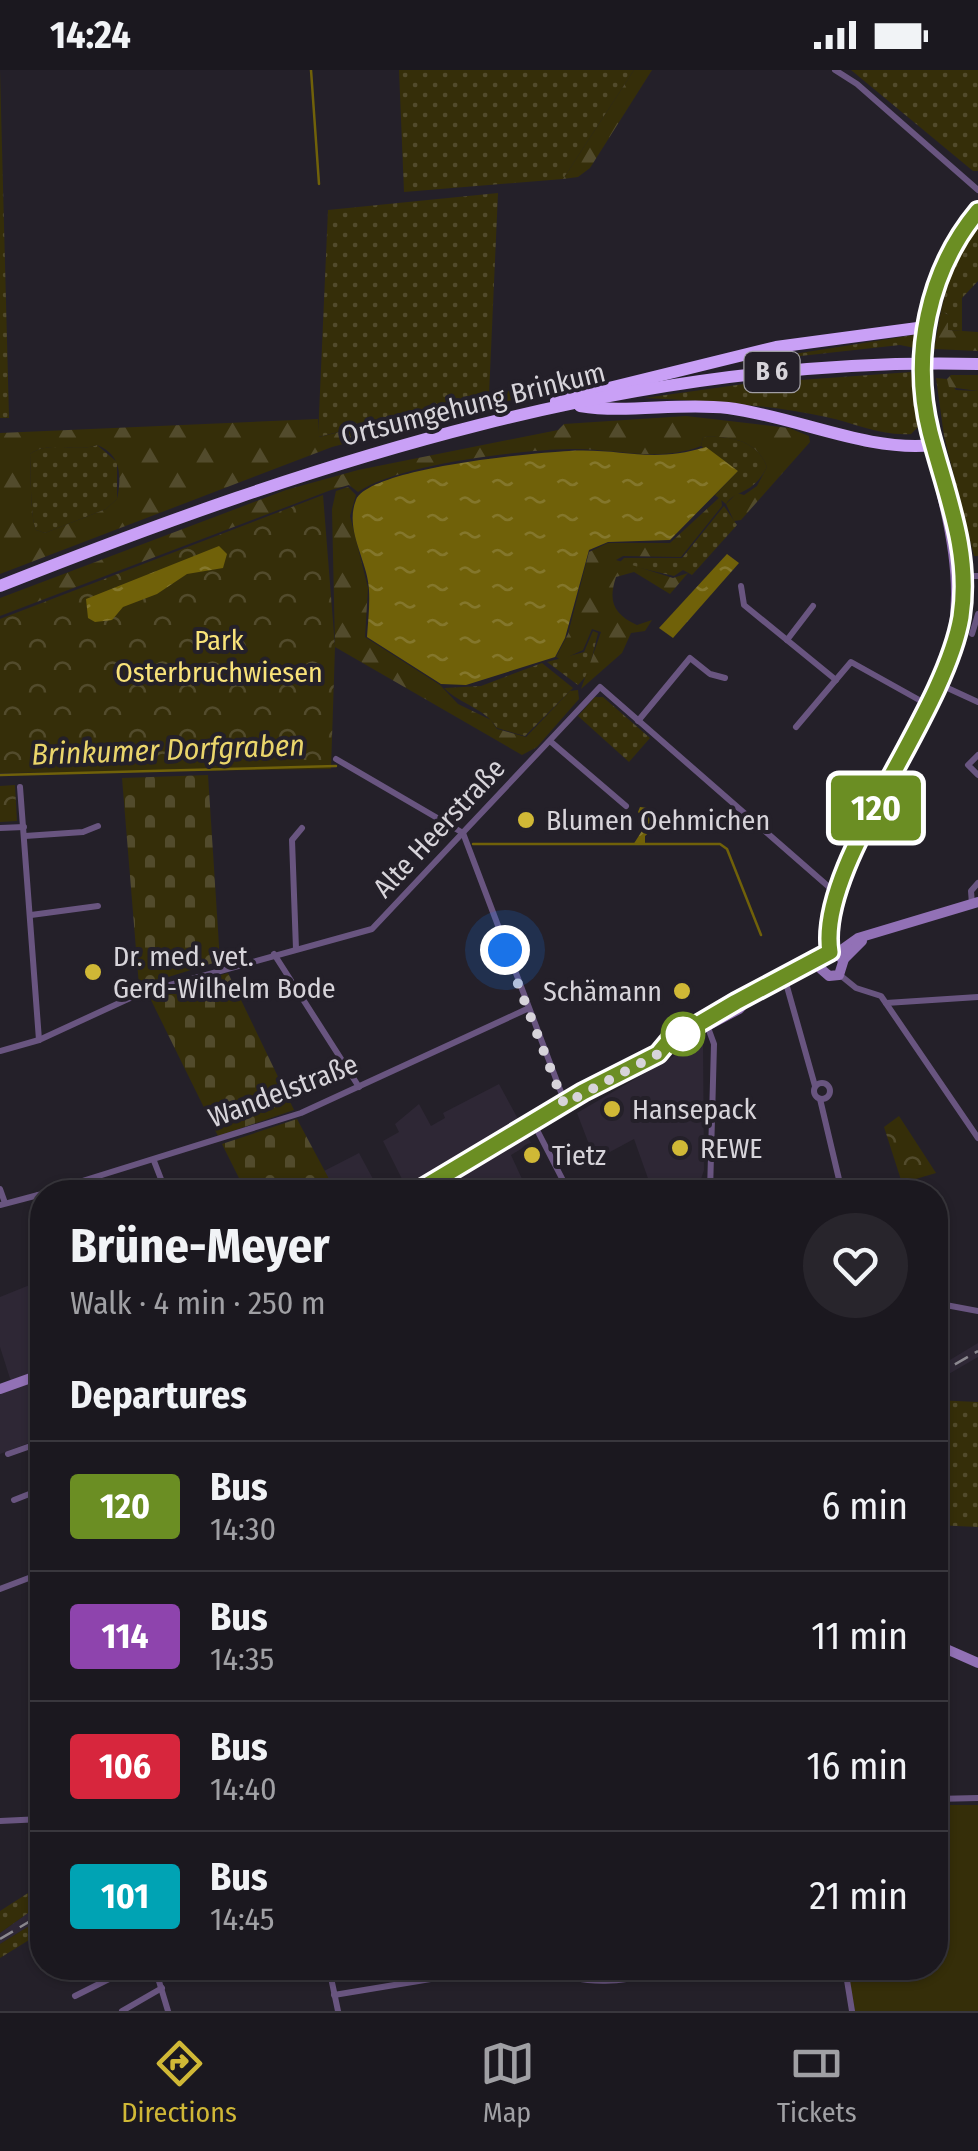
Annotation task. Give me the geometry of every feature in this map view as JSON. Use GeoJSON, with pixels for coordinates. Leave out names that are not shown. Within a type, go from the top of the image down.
{"type":"FeatureCollection","features":[{"type":"Feature","properties":{"kind":"highway","name":"B 6"},"geometry":{"type":"LineString","coordinates":[[540,409],[571,394],[738,355],[853,334],[926,327]]}},
{"type":"Feature","properties":{"kind":"highway","name":"Ortsumgehung Brinkum"},"geometry":{"type":"LineString","coordinates":[[0,586],[308,471],[540,409],[695,381],[821,366],[978,364]]}},
{"type":"Feature","properties":{"kind":"highway","name":"B 6"},"geometry":{"type":"LineString","coordinates":[[567,404],[597,409],[721,408],[796,420],[884,446],[934,445]]}},
{"type":"Feature","properties":{"kind":"street"},"geometry":{"type":"LineString","coordinates":[[835,70],[857,84],[978,190]]}},
{"type":"Feature","properties":{"kind":"street"},"geometry":{"type":"LineString","coordinates":[[840,975],[829,976],[838,894],[853,853],[941,685],[957,638],[963,576],[957,525],[934,445],[923,376],[923,348],[942,269],[978,211]]}},
{"type":"Feature","properties":{"kind":"street"},"geometry":{"type":"LineString","coordinates":[[963,576],[978,576]]}},
{"type":"Feature","properties":{"kind":"street"},"geometry":{"type":"LineString","coordinates":[[741,586],[744,606],[836,680]]}},
{"type":"Feature","properties":{"kind":"street"},"geometry":{"type":"LineString","coordinates":[[786,640],[814,606]]}},
{"type":"Feature","properties":{"kind":"street"},"geometry":{"type":"LineString","coordinates":[[972,634],[978,614]]}},
{"type":"Feature","properties":{"kind":"street"},"geometry":{"type":"LineString","coordinates":[[725,678],[710,674],[690,658],[638,721],[838,894]]}},
{"type":"Feature","properties":{"kind":"street"},"geometry":{"type":"LineString","coordinates":[[796,727],[851,662],[930,706]]}},
{"type":"Feature","properties":{"kind":"street"},"geometry":{"type":"LineString","coordinates":[[941,685],[978,702]]}},
{"type":"Feature","properties":{"kind":"street","name":"Alte Heerstraße"},"geometry":{"type":"LineString","coordinates":[[0,1051],[39,1040],[135,996],[372,929],[600,687],[638,721]]}},
{"type":"Feature","properties":{"kind":"street"},"geometry":{"type":"LineString","coordinates":[[550,741],[626,806]]}},
{"type":"Feature","properties":{"kind":"street"},"geometry":{"type":"LineString","coordinates":[[978,755],[968,765],[978,774]]}},
{"type":"Feature","properties":{"kind":"street"},"geometry":{"type":"LineString","coordinates":[[336,759],[463,833],[566,1106]]}},
{"type":"Feature","properties":{"kind":"street"},"geometry":{"type":"LineString","coordinates":[[20,786],[39,1040]]}},
{"type":"Feature","properties":{"kind":"street"},"geometry":{"type":"LineString","coordinates":[[0,828],[84,832],[98,826]]}},
{"type":"Feature","properties":{"kind":"street"},"geometry":{"type":"LineString","coordinates":[[296,948],[292,840],[302,828]]}},
{"type":"Feature","properties":{"kind":"street"},"geometry":{"type":"LineString","coordinates":[[437,1180],[706,1024],[739,1009],[754,993],[784,975],[831,958],[871,935],[976,904],[971,891],[978,883]]}},
{"type":"Feature","properties":{"kind":"street"},"geometry":{"type":"LineString","coordinates":[[31,916],[98,906]]}},
{"type":"Feature","properties":{"kind":"street"},"geometry":{"type":"LineString","coordinates":[[274,954],[358,1087]]}},
{"type":"Feature","properties":{"kind":"street"},"geometry":{"type":"LineString","coordinates":[[831,958],[840,975],[886,1003],[978,1138]]}},
{"type":"Feature","properties":{"kind":"street"},"geometry":{"type":"LineString","coordinates":[[784,975],[839,1180]]}},
{"type":"Feature","properties":{"kind":"street"},"geometry":{"type":"LineString","coordinates":[[886,1003],[978,998]]}},
{"type":"Feature","properties":{"kind":"street","name":"Wandelstraße"},"geometry":{"type":"LineString","coordinates":[[89,1180],[279,1121],[527,1008]]}},
{"type":"Feature","properties":{"kind":"street"},"geometry":{"type":"LineString","coordinates":[[706,1024],[714,1044],[710,1180]]}},
{"type":"Feature","properties":{"kind":"street"},"geometry":{"type":"LineString","coordinates":[[815,1086],[824,1083],[830,1089],[828,1097],[820,1099]]}},
{"type":"Feature","properties":{"kind":"street"},"geometry":{"type":"LineString","coordinates":[[448,1180],[566,1106]]}},
{"type":"Feature","properties":{"kind":"street"},"geometry":{"type":"LineString","coordinates":[[536,1128],[563,1180]]}},
{"type":"Feature","properties":{"kind":"street"},"geometry":{"type":"LineString","coordinates":[[154,1160],[162,1180]]}},
{"type":"Feature","properties":{"kind":"street"},"geometry":{"type":"LineString","coordinates":[[0,1189],[2,1204]]}},
{"type":"Feature","properties":{"kind":"street","name":"Wandelstraße"},"geometry":{"type":"LineString","coordinates":[[2,1204],[30,1197]]}},
{"type":"Feature","properties":{"kind":"street"},"geometry":{"type":"LineString","coordinates":[[948,1305],[978,1311]]}},
{"type":"Feature","properties":{"kind":"street"},"geometry":{"type":"LineString","coordinates":[[0,1388],[30,1378]]}},
{"type":"Feature","properties":{"kind":"street"},"geometry":{"type":"LineString","coordinates":[[8,1454],[30,1446]]}},
{"type":"Feature","properties":{"kind":"street"},"geometry":{"type":"LineString","coordinates":[[14,1500],[30,1494]]}},
{"type":"Feature","properties":{"kind":"street"},"geometry":{"type":"LineString","coordinates":[[0,1589],[30,1578]]}},
{"type":"Feature","properties":{"kind":"street"},"geometry":{"type":"LineString","coordinates":[[948,1649],[978,1662]]}},
{"type":"Feature","properties":{"kind":"street"},"geometry":{"type":"LineString","coordinates":[[948,1799],[978,1798]]}},
{"type":"Feature","properties":{"kind":"street"},"geometry":{"type":"LineString","coordinates":[[0,1821],[30,1820]]}},
{"type":"Feature","properties":{"kind":"street"},"geometry":{"type":"LineString","coordinates":[[75,1996],[107,1980]]}},
{"type":"Feature","properties":{"kind":"street"},"geometry":{"type":"LineString","coordinates":[[159,1980],[168,2011]]}},
{"type":"Feature","properties":{"kind":"street"},"geometry":{"type":"LineString","coordinates":[[331,1980],[338,2011]]}},
{"type":"Feature","properties":{"kind":"street"},"geometry":{"type":"LineString","coordinates":[[334,1994],[422,1980]]}},
{"type":"Feature","properties":{"kind":"street"},"geometry":{"type":"LineString","coordinates":[[847,1980],[852,2011]]}},
{"type":"Feature","properties":{"kind":"street"},"geometry":{"type":"LineString","coordinates":[[122,2011],[162,1988]]}},
{"type":"Feature","properties":{"kind":"shaded area"},"geometry":{"type":"Polygon","coordinates":[[[703,1039],[704,1170],[701,1180],[649,1180],[634,1139],[595,1160],[577,1113],[703,1039]]]}},
{"type":"Feature","properties":{"kind":"shaded area"},"geometry":{"type":"Polygon","coordinates":[[[499,1084],[531,1143],[511,1155],[522,1180],[402,1180],[383,1141],[399,1132],[395,1124],[419,1104],[431,1126],[445,1118],[443,1113],[499,1084]]]}},
{"type":"Feature","properties":{"kind":"shaded area"},"geometry":{"type":"Polygon","coordinates":[[[359,1153],[374,1180],[329,1180],[324,1171],[359,1153]]]}},
{"type":"Feature","properties":{"kind":"shaded area"},"geometry":{"type":"Polygon","coordinates":[[[30,1285],[30,1443],[0,1454],[0,1393],[13,1388],[0,1347],[0,1297],[30,1285]]]}},
{"type":"Feature","properties":{"kind":"shaded area"},"geometry":{"type":"Polygon","coordinates":[[[978,1343],[978,1357],[948,1374],[948,1361],[978,1343]]]}},
{"type":"Feature","properties":{"kind":"shaded area"},"geometry":{"type":"Polygon","coordinates":[[[30,1912],[30,1925],[0,1944],[0,1933],[30,1912]]]}},
{"type":"Feature","properties":{"kind":"green space"},"geometry":{"type":"Polygon","coordinates":[[[0,70],[9,418],[0,418],[0,70]]]}},
{"type":"Feature","properties":{"kind":"green space"},"geometry":{"type":"Polygon","coordinates":[[[399,70],[634,70],[563,179],[404,192],[399,70]]]}},
{"type":"Feature","properties":{"kind":"green space"},"geometry":{"type":"Polygon","coordinates":[[[634,70],[652,70],[590,168],[578,177],[563,179],[634,70]]]}},
{"type":"Feature","properties":{"kind":"green space"},"geometry":{"type":"Polygon","coordinates":[[[851,70],[978,70],[978,171],[973,171],[851,70]]]}},
{"type":"Feature","properties":{"kind":"green space"},"geometry":{"type":"Polygon","coordinates":[[[498,193],[489,395],[318,437],[328,210],[498,193]]]}},
{"type":"Feature","properties":{"kind":"green space"},"geometry":{"type":"Polygon","coordinates":[[[978,220],[978,281],[962,298],[962,331],[947,330],[948,315],[941,311],[947,285],[978,220]]]}},
{"type":"Feature","properties":{"kind":"green space"},"geometry":{"type":"Polygon","coordinates":[[[941,311],[948,315],[948,330],[978,332],[978,351],[934,349],[941,311]]]}},
{"type":"Feature","properties":{"kind":"green space"},"geometry":{"type":"Polygon","coordinates":[[[914,335],[915,348],[900,345],[736,363],[914,335]]]}},
{"type":"Feature","properties":{"kind":"green space"},"geometry":{"type":"Polygon","coordinates":[[[911,372],[920,425],[911,434],[878,431],[781,409],[644,398],[744,384],[911,372]]]}},
{"type":"Feature","properties":{"kind":"green space"},"geometry":{"type":"Polygon","coordinates":[[[951,375],[978,375],[978,391],[949,387],[947,379],[951,375]]]}},
{"type":"Feature","properties":{"kind":"green space"},"geometry":{"type":"Polygon","coordinates":[[[936,378],[947,379],[956,390],[978,391],[978,556],[974,556],[944,436],[936,378]]]}},
{"type":"Feature","properties":{"kind":"green space"},"geometry":{"type":"Polygon","coordinates":[[[525,387],[527,396],[332,447],[0,574],[0,433],[318,419],[319,437],[525,387]],[[97,445],[54,447],[30,454],[36,530],[45,533],[106,509],[117,499],[118,467],[105,449],[97,445]]]}},
{"type":"Feature","properties":{"kind":"green space"},"geometry":{"type":"Polygon","coordinates":[[[686,416],[789,428],[809,436],[810,442],[741,520],[734,521],[726,504],[737,493],[744,495],[757,486],[767,467],[757,451],[732,439],[703,437],[701,446],[668,454],[587,449],[521,452],[429,466],[358,492],[349,485],[331,490],[0,616],[0,598],[286,490],[358,470],[558,430],[564,424],[686,416]]]}},
{"type":"Feature","properties":{"kind":"green space"},"geometry":{"type":"Polygon","coordinates":[[[703,437],[723,437],[749,445],[767,467],[755,483],[726,504],[715,495],[738,471],[701,446],[703,437]]]}},
{"type":"Feature","properties":{"kind":"green space"},"geometry":{"type":"Polygon","coordinates":[[[97,445],[117,462],[117,499],[106,509],[45,533],[36,530],[30,454],[46,448],[97,445]]]}},
{"type":"Feature","properties":{"kind":"green space"},"geometry":{"type":"Polygon","coordinates":[[[348,487],[356,495],[350,516],[368,588],[365,637],[440,685],[458,704],[491,720],[497,729],[526,737],[570,691],[578,690],[579,699],[537,747],[522,755],[335,647],[332,509],[336,491],[348,487]]]}},
{"type":"Feature","properties":{"kind":"green space","name":"Park Osterbruchwiesen"},"geometry":{"type":"Polygon","coordinates":[[[323,495],[335,647],[331,769],[0,773],[0,619],[323,495]]]}},
{"type":"Feature","properties":{"kind":"green space"},"geometry":{"type":"Polygon","coordinates":[[[721,496],[722,506],[681,557],[623,556],[616,560],[673,578],[688,573],[670,594],[634,572],[616,577],[613,600],[622,616],[637,625],[652,620],[645,631],[631,633],[622,653],[581,689],[601,632],[592,629],[583,650],[561,660],[556,657],[568,634],[589,552],[608,543],[670,543],[721,496]]]}},
{"type":"Feature","properties":{"kind":"green space"},"geometry":{"type":"Polygon","coordinates":[[[724,506],[737,525],[692,575],[683,570],[674,576],[619,563],[624,558],[682,558],[724,506]]]}},
{"type":"Feature","properties":{"kind":"green space"},"geometry":{"type":"Polygon","coordinates":[[[593,631],[598,633],[588,674],[578,685],[547,662],[584,652],[593,631]]]}},
{"type":"Feature","properties":{"kind":"green space"},"geometry":{"type":"Polygon","coordinates":[[[542,663],[573,688],[525,736],[497,728],[444,688],[481,686],[542,663]]]}},
{"type":"Feature","properties":{"kind":"green space"},"geometry":{"type":"Polygon","coordinates":[[[595,697],[603,697],[650,738],[629,762],[578,716],[595,697]]]}},
{"type":"Feature","properties":{"kind":"green space"},"geometry":{"type":"Polygon","coordinates":[[[208,775],[220,961],[139,986],[122,778],[208,775]]]}},
{"type":"Feature","properties":{"kind":"green space"},"geometry":{"type":"Polygon","coordinates":[[[15,785],[17,821],[0,822],[0,786],[15,785]]]}},
{"type":"Feature","properties":{"kind":"green space"},"geometry":{"type":"Polygon","coordinates":[[[228,973],[294,1110],[218,1136],[149,996],[228,973]]]}},
{"type":"Feature","properties":{"kind":"green space"},"geometry":{"type":"Polygon","coordinates":[[[899,1116],[936,1173],[901,1180],[884,1127],[899,1116]]]}},
{"type":"Feature","properties":{"kind":"green space"},"geometry":{"type":"Polygon","coordinates":[[[297,1119],[330,1180],[240,1180],[222,1144],[297,1119]]]}},
{"type":"Feature","properties":{"kind":"green space"},"geometry":{"type":"Polygon","coordinates":[[[948,1401],[978,1402],[978,1527],[948,1526],[948,1401]]]}},
{"type":"Feature","properties":{"kind":"green space"},"geometry":{"type":"Polygon","coordinates":[[[948,1805],[978,1805],[978,2011],[855,2011],[849,1980],[948,1980],[948,1805]]]}},
{"type":"Feature","properties":{"kind":"green space"},"geometry":{"type":"Polygon","coordinates":[[[30,1892],[30,1912],[0,1933],[0,1911],[30,1892]]]}},
{"type":"Feature","properties":{"kind":"green space"},"geometry":{"type":"Polygon","coordinates":[[[30,1925],[30,1939],[0,1958],[0,1944],[30,1925]]]}},
{"type":"Feature","properties":{"kind":"water"},"geometry":{"type":"Polygon","coordinates":[[[706,447],[738,471],[670,540],[608,542],[589,550],[565,638],[555,657],[466,685],[441,684],[367,637],[368,579],[355,534],[353,511],[356,500],[368,489],[420,471],[489,459],[569,451],[652,455],[706,447]]]}},
{"type":"Feature","properties":{"kind":"water"},"geometry":{"type":"Polygon","coordinates":[[[219,546],[227,554],[223,568],[187,574],[157,594],[123,607],[112,620],[95,622],[88,618],[86,599],[219,546]]]}},
{"type":"Feature","properties":{"kind":"water"},"geometry":{"type":"Polygon","coordinates":[[[727,554],[739,563],[673,638],[659,628],[727,554]]]}},
{"type":"Feature","properties":{"kind":"water"},"geometry":{"type":"Polygon","coordinates":[[[640,807],[647,808],[660,823],[645,836],[645,845],[633,845],[647,823],[638,812],[640,807]]]}},
{"type":"Feature","properties":{"kind":"waterway"},"geometry":{"type":"LineString","coordinates":[[311,70],[319,184]]}},
{"type":"Feature","properties":{"kind":"waterway","name":"Brinkumer Dorfgraben"},"geometry":{"type":"LineString","coordinates":[[0,775],[336,766]]}},
{"type":"Feature","properties":{"kind":"waterway","name":"Brinkumer Dorfgraben"},"geometry":{"type":"LineString","coordinates":[[473,844],[720,844],[727,849],[761,935]]}},
{"type":"Feature","properties":{"kind":"railway"},"geometry":{"type":"LineString","coordinates":[[948,1368],[978,1351]]}},
{"type":"Feature","properties":{"kind":"railway"},"geometry":{"type":"LineString","coordinates":[[0,1939],[30,1921]]}},
{"type":"Feature","properties":{"kind":"bus line","name":"120"},"geometry":{"type":"LineString","coordinates":[[436,1180],[583,1092],[658,1054],[668,1042],[736,1002],[830,952],[828,942],[843,876],[941,685],[957,638],[963,561],[957,525],[927,419],[922,361],[926,327],[942,269],[962,231],[978,211]]}},
{"type":"Feature","properties":{"kind":"place","name":"Blumen Oehmichen"},"geometry":{"type":"Point","coordinates":[526,820]}},
{"type":"Feature","properties":{"kind":"place","name":"Dr. med. vet. Gerd-Wilhelm Bode"},"geometry":{"type":"Point","coordinates":[93,972]}},
{"type":"Feature","properties":{"kind":"place","name":"Schämann"},"geometry":{"type":"Point","coordinates":[682,991]}},
{"type":"Feature","properties":{"kind":"place","name":"Hansepack"},"geometry":{"type":"Point","coordinates":[612,1109]}},
{"type":"Feature","properties":{"kind":"place","name":"REWE"},"geometry":{"type":"Point","coordinates":[680,1148]}},
{"type":"Feature","properties":{"kind":"place","name":"Tietz"},"geometry":{"type":"Point","coordinates":[532,1155]}},
{"type":"Feature","properties":{"kind":"route"},"geometry":{"type":"LineString","coordinates":[[505,950],[564,1104],[658,1054],[668,1042],[683,1034]]}}]}
